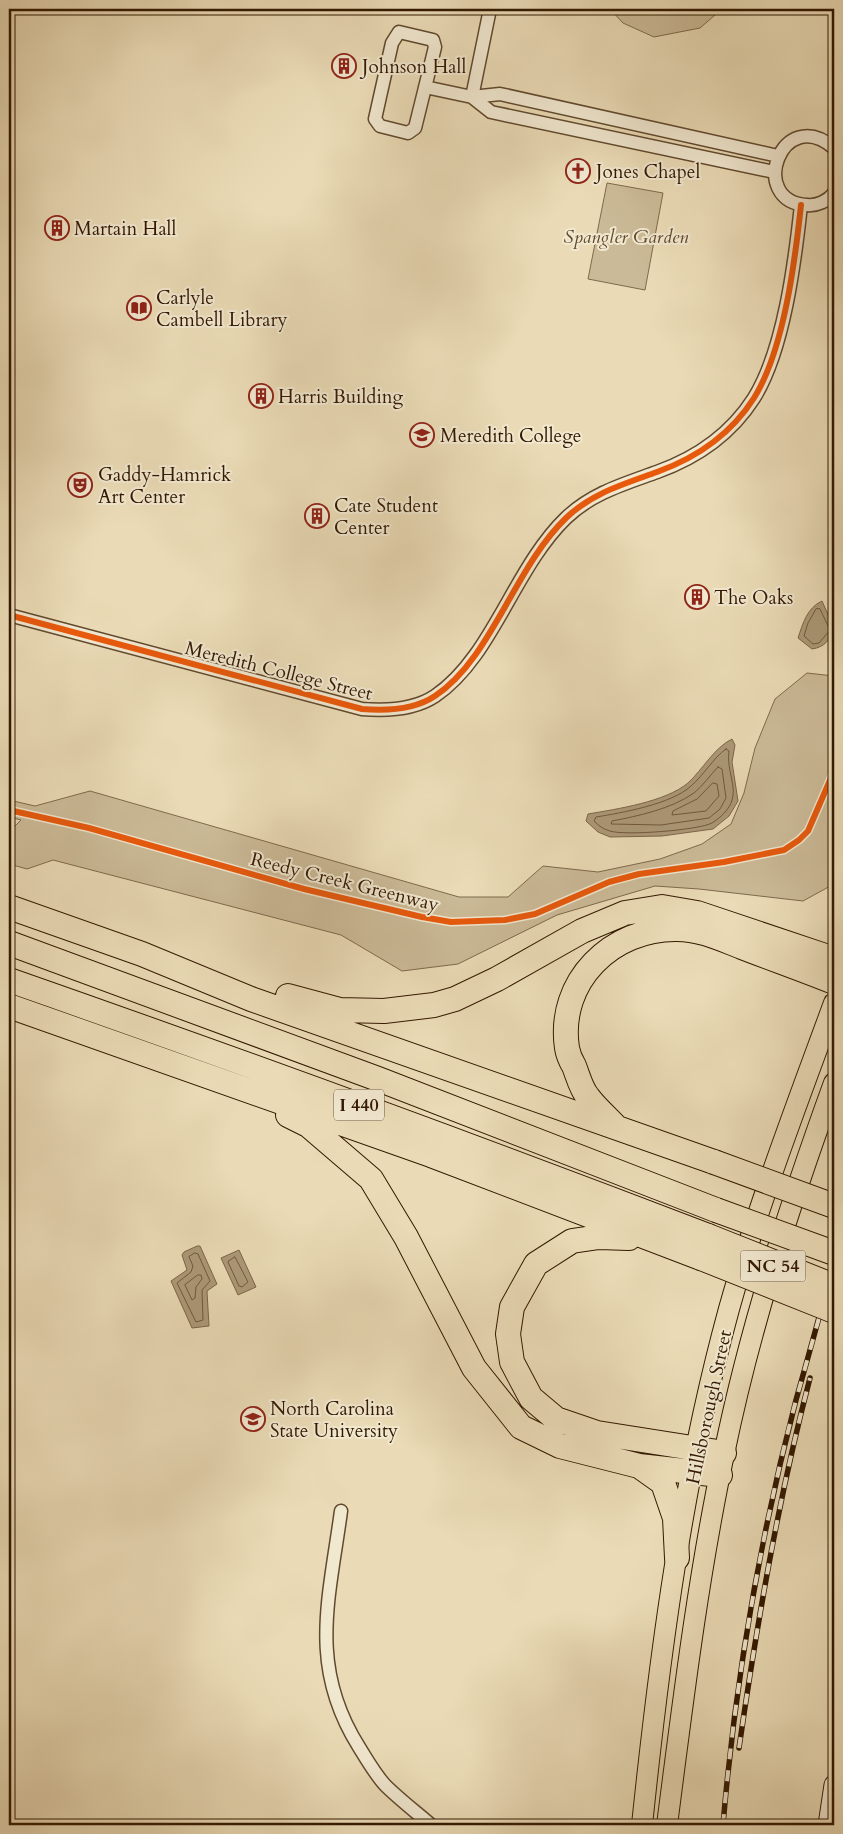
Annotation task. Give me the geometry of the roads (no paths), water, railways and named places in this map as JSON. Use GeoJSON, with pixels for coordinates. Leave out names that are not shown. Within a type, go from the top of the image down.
{"type":"FeatureCollection","features":[{"type":"Feature","properties":{"kind":"highway"},"geometry":{"type":"LineString","coordinates":[[9,907],[142,954],[252,999],[834,1206]]}},
{"type":"Feature","properties":{"kind":"highway"},"geometry":{"type":"LineString","coordinates":[[142,954],[340,1010],[371,1011],[412,1009],[455,999],[497,979],[582,931],[625,913],[662,907],[698,913],[834,959]]}},
{"type":"Feature","properties":{"kind":"highway"},"geometry":{"type":"LineString","coordinates":[[619,1130],[586,1096],[567,1050],[569,1012],[579,984],[586,970],[617,943],[659,931],[676,929],[695,931],[716,936],[834,982]]}},
{"type":"Feature","properties":{"kind":"highway","name":"I 440"},"geometry":{"type":"LineString","coordinates":[[9,943],[378,1079],[834,1254]]}},
{"type":"Feature","properties":{"kind":"highway","name":"I 440"},"geometry":{"type":"LineString","coordinates":[[9,980],[544,1172],[705,1247],[834,1286]]}},
{"type":"Feature","properties":{"kind":"highway"},"geometry":{"type":"LineString","coordinates":[[9,1006],[431,1155],[544,1200],[651,1238]]}},
{"type":"Feature","properties":{"kind":"highway"},"geometry":{"type":"LineString","coordinates":[[211,1076],[308,1125],[371,1179],[406,1237],[474,1368],[521,1427],[560,1446],[639,1466],[693,1471],[722,1464]]}},
{"type":"Feature","properties":{"kind":"highway"},"geometry":{"type":"LineString","coordinates":[[722,1464],[696,1448],[597,1433],[556,1419],[531,1398],[512,1362],[508,1334],[512,1307],[536,1264],[572,1241],[599,1237],[651,1238],[705,1247],[834,1311]]}},
{"type":"Feature","properties":{"kind":"highway"},"geometry":{"type":"LineString","coordinates":[[639,1466],[663,1483],[674,1518],[677,1558]]}},
{"type":"Feature","properties":{"kind":"main road","name":"Hillsborough Street"},"geometry":{"type":"LineString","coordinates":[[642,1825],[654,1709],[696,1448],[729,1310],[749,1243],[834,1003]]}},
{"type":"Feature","properties":{"kind":"main road","name":"Hillsborough Street"},"geometry":{"type":"LineString","coordinates":[[667,1825],[697,1596],[722,1464],[751,1338],[784,1229],[834,1083]]}},
{"type":"Feature","properties":{"kind":"street"},"geometry":{"type":"LineString","coordinates":[[472,97],[490,9]]}},
{"type":"Feature","properties":{"kind":"street"},"geometry":{"type":"LineString","coordinates":[[399,32],[432,40],[434,47],[425,87],[415,128],[408,133],[380,126],[375,119],[392,43],[399,32]]}},
{"type":"Feature","properties":{"kind":"street"},"geometry":{"type":"LineString","coordinates":[[425,87],[472,97],[500,94],[778,156]]}},
{"type":"Feature","properties":{"kind":"street"},"geometry":{"type":"LineString","coordinates":[[472,97],[491,112],[670,152],[774,172]]}},
{"type":"Feature","properties":{"kind":"street"},"geometry":{"type":"LineString","coordinates":[[670,152],[675,133]]}},
{"type":"Feature","properties":{"kind":"street"},"geometry":{"type":"LineString","coordinates":[[834,148],[816,137],[794,140],[784,146],[778,156],[774,172],[776,183],[782,193],[791,201],[801,205],[823,202],[834,194]]}},
{"type":"Feature","properties":{"kind":"street","name":"Meredith College Street"},"geometry":{"type":"LineString","coordinates":[[9,615],[362,709],[392,710],[410,706],[434,697],[464,669],[539,548],[568,516],[603,491],[659,472],[696,454],[733,426],[749,405],[769,370],[795,258],[801,205]]}},
{"type":"Feature","properties":{"kind":"street"},"geometry":{"type":"LineString","coordinates":[[341,1511],[328,1608],[326,1647],[329,1680],[344,1724],[364,1756],[384,1784],[431,1825]]}},
{"type":"Feature","properties":{"kind":"street"},"geometry":{"type":"LineString","coordinates":[[828,1825],[834,1785]]}},
{"type":"Feature","properties":{"kind":"water"},"geometry":{"type":"Polygon","coordinates":[[[822,601],[834,628],[826,642],[820,647],[812,649],[798,638],[809,612],[822,601]]]}},
{"type":"Feature","properties":{"kind":"water"},"geometry":{"type":"Polygon","coordinates":[[[732,739],[735,745],[732,762],[738,801],[729,816],[713,829],[662,836],[610,837],[598,832],[586,821],[588,814],[640,804],[678,790],[688,783],[714,753],[732,739]]]}},
{"type":"Feature","properties":{"kind":"water"},"geometry":{"type":"Polygon","coordinates":[[[200,1246],[217,1284],[207,1291],[209,1326],[192,1328],[171,1281],[187,1270],[182,1255],[184,1252],[200,1246]]]}},
{"type":"Feature","properties":{"kind":"water"},"geometry":{"type":"Polygon","coordinates":[[[239,1250],[256,1287],[238,1295],[221,1258],[239,1250]]]}},
{"type":"Feature","properties":{"kind":"railway"},"geometry":{"type":"LineString","coordinates":[[723,1825],[734,1718],[760,1558],[783,1452],[834,1261]]}},
{"type":"Feature","properties":{"kind":"railway"},"geometry":{"type":"LineString","coordinates":[[739,1748],[769,1562],[798,1424],[810,1378]]}},
{"type":"Feature","properties":{"kind":"place","name":"Johnson Hall"},"geometry":{"type":"Point","coordinates":[344,66]}},
{"type":"Feature","properties":{"kind":"place","name":"Jones Chapel"},"geometry":{"type":"Point","coordinates":[578,171]}},
{"type":"Feature","properties":{"kind":"place","name":"Martain Hall"},"geometry":{"type":"Point","coordinates":[57,228]}},
{"type":"Feature","properties":{"kind":"place","name":"Carlyle Cambell Library"},"geometry":{"type":"Point","coordinates":[139,308]}},
{"type":"Feature","properties":{"kind":"place","name":"Harris Building"},"geometry":{"type":"Point","coordinates":[261,396]}},
{"type":"Feature","properties":{"kind":"place","name":"Meredith College"},"geometry":{"type":"Point","coordinates":[422,435]}},
{"type":"Feature","properties":{"kind":"place","name":"Gaddy-Hamrick Art Center"},"geometry":{"type":"Point","coordinates":[80,485]}},
{"type":"Feature","properties":{"kind":"place","name":"Cate Student Center"},"geometry":{"type":"Point","coordinates":[317,516]}},
{"type":"Feature","properties":{"kind":"place","name":"The Oaks"},"geometry":{"type":"Point","coordinates":[697,597]}},
{"type":"Feature","properties":{"kind":"place","name":"North Carolina State University"},"geometry":{"type":"Point","coordinates":[253,1419]}},
{"type":"Feature","properties":{"kind":"park label","name":"Spangler Garden"},"geometry":{"type":"Point","coordinates":[626,236]}}]}
